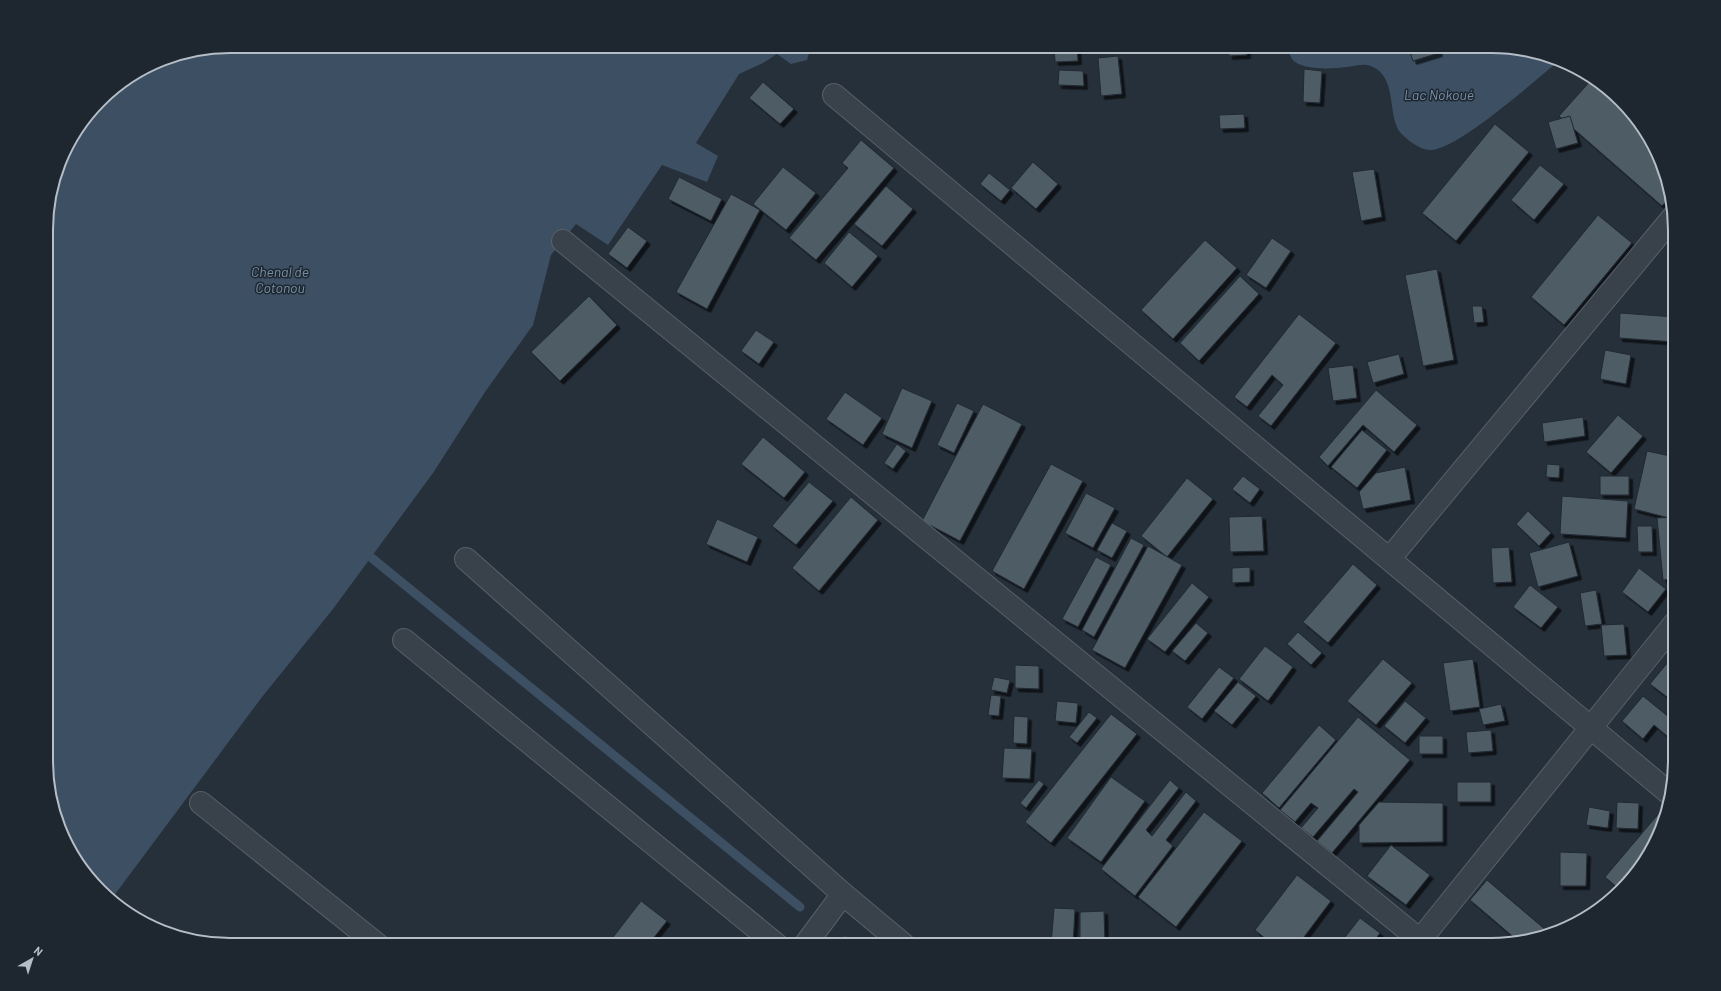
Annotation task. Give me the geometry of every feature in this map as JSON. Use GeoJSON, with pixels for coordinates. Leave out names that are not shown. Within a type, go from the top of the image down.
{"type":"FeatureCollection","features":[{"type":"Feature","properties":{"kind":"street"},"geometry":{"type":"LineString","coordinates":[[834,95],[1390,558],[1665,790]]}},
{"type":"Feature","properties":{"kind":"street"},"geometry":{"type":"LineString","coordinates":[[1390,558],[1668,223]]}},
{"type":"Feature","properties":{"kind":"street"},"geometry":{"type":"LineString","coordinates":[[563,240],[1413,938]]}},
{"type":"Feature","properties":{"kind":"street"},"geometry":{"type":"LineString","coordinates":[[466,559],[843,894],[896,938]]}},
{"type":"Feature","properties":{"kind":"street"},"geometry":{"type":"LineString","coordinates":[[1421,938],[1668,632]]}},
{"type":"Feature","properties":{"kind":"street"},"geometry":{"type":"LineString","coordinates":[[404,640],[768,938]]}},
{"type":"Feature","properties":{"kind":"street"},"geometry":{"type":"LineString","coordinates":[[202,803],[369,938]]}},
{"type":"Feature","properties":{"kind":"street"},"geometry":{"type":"LineString","coordinates":[[810,938],[843,894]]}},
{"type":"Feature","properties":{"kind":"water","name":"Chenal de Cotonou"},"geometry":{"type":"Polygon","coordinates":[[[218,53],[809,53],[807,60],[791,64],[777,54],[763,63],[739,74],[696,143],[718,156],[707,182],[662,165],[608,245],[576,224],[551,255],[533,325],[485,392],[433,473],[333,609],[262,697],[114,895],[90,869],[71,839],[62,818],[56,796],[53,773],[53,218],[56,195],[66,162],[83,132],[97,113],[122,90],[141,77],[162,66],[195,56],[218,53]]]}},
{"type":"Feature","properties":{"kind":"water","name":"Lac Nokoué"},"geometry":{"type":"Polygon","coordinates":[[[1289,53],[1503,53],[1526,56],[1555,64],[1477,127],[1459,139],[1443,147],[1427,150],[1422,149],[1411,142],[1399,131],[1394,119],[1390,91],[1387,82],[1383,75],[1376,69],[1367,65],[1340,68],[1313,68],[1300,65],[1293,60],[1289,53]]]}},
{"type":"Feature","properties":{"kind":"building"},"geometry":{"type":"Polygon","coordinates":[[[1054,53],[1077,53],[1078,61],[1055,62],[1054,53]]]}},
{"type":"Feature","properties":{"kind":"building"},"geometry":{"type":"Polygon","coordinates":[[[1229,53],[1247,53],[1247,55],[1229,56],[1229,53]]]}},
{"type":"Feature","properties":{"kind":"building"},"geometry":{"type":"Polygon","coordinates":[[[1410,53],[1439,53],[1413,61],[1410,53]]]}},
{"type":"Feature","properties":{"kind":"building"},"geometry":{"type":"Polygon","coordinates":[[[1118,56],[1122,94],[1101,96],[1098,58],[1118,56]]]}},
{"type":"Feature","properties":{"kind":"building"},"geometry":{"type":"Polygon","coordinates":[[[1304,69],[1322,71],[1320,103],[1303,102],[1304,69]]]}},
{"type":"Feature","properties":{"kind":"building"},"geometry":{"type":"Polygon","coordinates":[[[1059,70],[1083,71],[1084,86],[1058,85],[1059,70]]]}},
{"type":"Feature","properties":{"kind":"building"},"geometry":{"type":"Polygon","coordinates":[[[763,82],[794,109],[780,124],[749,98],[763,82]]]}},
{"type":"Feature","properties":{"kind":"building"},"geometry":{"type":"Polygon","coordinates":[[[1589,83],[1608,97],[1631,122],[1650,152],[1659,173],[1666,202],[1662,206],[1559,116],[1589,83]]]}},
{"type":"Feature","properties":{"kind":"building"},"geometry":{"type":"Polygon","coordinates":[[[1244,114],[1245,128],[1220,129],[1219,115],[1244,114]]]}},
{"type":"Feature","properties":{"kind":"building"},"geometry":{"type":"Polygon","coordinates":[[[1570,116],[1578,143],[1556,149],[1548,122],[1570,116]]]}},
{"type":"Feature","properties":{"kind":"building"},"geometry":{"type":"Polygon","coordinates":[[[1495,124],[1529,152],[1456,241],[1422,213],[1495,124]]]}},
{"type":"Feature","properties":{"kind":"building"},"geometry":{"type":"Polygon","coordinates":[[[861,140],[894,168],[816,260],[789,238],[848,168],[842,163],[861,140]]]}},
{"type":"Feature","properties":{"kind":"building"},"geometry":{"type":"Polygon","coordinates":[[[1033,162],[1058,184],[1036,209],[1011,188],[1033,162]]]}},
{"type":"Feature","properties":{"kind":"building"},"geometry":{"type":"Polygon","coordinates":[[[1540,165],[1564,184],[1534,220],[1511,200],[1540,165]]]}},
{"type":"Feature","properties":{"kind":"building"},"geometry":{"type":"Polygon","coordinates":[[[783,167],[816,193],[786,230],[753,204],[783,167]]]}},
{"type":"Feature","properties":{"kind":"building"},"geometry":{"type":"Polygon","coordinates":[[[1374,169],[1382,217],[1361,221],[1352,172],[1374,169]]]}},
{"type":"Feature","properties":{"kind":"building"},"geometry":{"type":"Polygon","coordinates":[[[989,173],[1010,190],[1001,201],[980,184],[989,173]]]}},
{"type":"Feature","properties":{"kind":"building"},"geometry":{"type":"Polygon","coordinates":[[[679,177],[722,199],[711,221],[668,199],[679,177]]]}},
{"type":"Feature","properties":{"kind":"building"},"geometry":{"type":"Polygon","coordinates":[[[886,186],[913,209],[882,246],[854,224],[886,186]]]}},
{"type":"Feature","properties":{"kind":"building"},"geometry":{"type":"Polygon","coordinates":[[[731,194],[760,210],[707,309],[676,292],[731,194]]]}},
{"type":"Feature","properties":{"kind":"building"},"geometry":{"type":"Polygon","coordinates":[[[1598,215],[1632,243],[1564,325],[1531,297],[1598,215]]]}},
{"type":"Feature","properties":{"kind":"building"},"geometry":{"type":"Polygon","coordinates":[[[628,227],[647,241],[627,268],[608,254],[628,227]]]}},
{"type":"Feature","properties":{"kind":"building"},"geometry":{"type":"Polygon","coordinates":[[[849,232],[878,256],[852,287],[824,263],[849,232]]]}},
{"type":"Feature","properties":{"kind":"building"},"geometry":{"type":"Polygon","coordinates":[[[1272,238],[1291,251],[1266,288],[1246,275],[1272,238]]]}},
{"type":"Feature","properties":{"kind":"building"},"geometry":{"type":"Polygon","coordinates":[[[1205,240],[1237,268],[1173,339],[1141,310],[1205,240]]]}},
{"type":"Feature","properties":{"kind":"building"},"geometry":{"type":"Polygon","coordinates":[[[1437,269],[1454,360],[1423,366],[1405,275],[1437,269]]]}},
{"type":"Feature","properties":{"kind":"building"},"geometry":{"type":"Polygon","coordinates":[[[1240,276],[1259,294],[1199,361],[1180,343],[1240,276]]]}},
{"type":"Feature","properties":{"kind":"building"},"geometry":{"type":"Polygon","coordinates":[[[589,296],[617,325],[560,381],[531,352],[589,296]]]}},
{"type":"Feature","properties":{"kind":"building"},"geometry":{"type":"Polygon","coordinates":[[[1472,306],[1482,306],[1484,322],[1474,323],[1472,306]]]}},
{"type":"Feature","properties":{"kind":"building"},"geometry":{"type":"Polygon","coordinates":[[[1620,313],[1668,316],[1668,342],[1619,338],[1620,313]]]}},
{"type":"Feature","properties":{"kind":"building"},"geometry":{"type":"Polygon","coordinates":[[[1299,314],[1336,343],[1271,426],[1258,416],[1283,385],[1272,375],[1247,407],[1234,397],[1299,314]]]}},
{"type":"Feature","properties":{"kind":"building"},"geometry":{"type":"Polygon","coordinates":[[[756,330],[774,342],[759,364],[741,351],[756,330]]]}},
{"type":"Feature","properties":{"kind":"building"},"geometry":{"type":"Polygon","coordinates":[[[1605,350],[1631,355],[1626,384],[1600,379],[1605,350]]]}},
{"type":"Feature","properties":{"kind":"building"},"geometry":{"type":"Polygon","coordinates":[[[1399,354],[1404,374],[1373,383],[1367,362],[1399,354]]]}},
{"type":"Feature","properties":{"kind":"building"},"geometry":{"type":"Polygon","coordinates":[[[1353,365],[1357,398],[1333,401],[1328,368],[1353,365]]]}},
{"type":"Feature","properties":{"kind":"building"},"geometry":{"type":"Polygon","coordinates":[[[902,388],[932,401],[912,448],[882,434],[902,388]]]}},
{"type":"Feature","properties":{"kind":"building"},"geometry":{"type":"Polygon","coordinates":[[[1376,390],[1417,425],[1394,452],[1363,425],[1328,466],[1319,457],[1376,390]]]}},
{"type":"Feature","properties":{"kind":"building"},"geometry":{"type":"Polygon","coordinates":[[[845,392],[882,418],[863,445],[826,419],[845,392]]]}},
{"type":"Feature","properties":{"kind":"building"},"geometry":{"type":"Polygon","coordinates":[[[957,403],[974,411],[954,453],[937,445],[957,403]]]}},
{"type":"Feature","properties":{"kind":"building"},"geometry":{"type":"Polygon","coordinates":[[[983,404],[1022,424],[960,541],[922,521],[983,404]]]}},
{"type":"Feature","properties":{"kind":"building"},"geometry":{"type":"Polygon","coordinates":[[[1618,415],[1643,436],[1611,473],[1586,452],[1618,415]]]}},
{"type":"Feature","properties":{"kind":"building"},"geometry":{"type":"Polygon","coordinates":[[[1583,417],[1585,436],[1544,442],[1542,423],[1583,417]]]}},
{"type":"Feature","properties":{"kind":"building"},"geometry":{"type":"Polygon","coordinates":[[[1362,430],[1387,450],[1357,488],[1331,467],[1362,430]]]}},
{"type":"Feature","properties":{"kind":"building"},"geometry":{"type":"Polygon","coordinates":[[[763,437],[805,472],[784,498],[741,464],[763,437]]]}},
{"type":"Feature","properties":{"kind":"building"},"geometry":{"type":"Polygon","coordinates":[[[897,444],[906,451],[893,469],[884,463],[897,444]]]}},
{"type":"Feature","properties":{"kind":"building"},"geometry":{"type":"Polygon","coordinates":[[[1647,451],[1668,456],[1668,518],[1634,509],[1647,451]]]}},
{"type":"Feature","properties":{"kind":"building"},"geometry":{"type":"Polygon","coordinates":[[[1051,464],[1083,481],[1024,589],[992,571],[1051,464]]]}},
{"type":"Feature","properties":{"kind":"building"},"geometry":{"type":"Polygon","coordinates":[[[1547,464],[1560,465],[1559,478],[1546,477],[1547,464]]]}},
{"type":"Feature","properties":{"kind":"building"},"geometry":{"type":"Polygon","coordinates":[[[1405,467],[1411,500],[1363,509],[1359,492],[1376,473],[1405,467]]]}},
{"type":"Feature","properties":{"kind":"building"},"geometry":{"type":"Polygon","coordinates":[[[1243,476],[1260,489],[1250,503],[1232,489],[1243,476]]]}},
{"type":"Feature","properties":{"kind":"building"},"geometry":{"type":"Polygon","coordinates":[[[1600,476],[1629,476],[1629,495],[1600,495],[1600,476]]]}},
{"type":"Feature","properties":{"kind":"building"},"geometry":{"type":"Polygon","coordinates":[[[1187,478],[1213,499],[1167,557],[1141,536],[1187,478]]]}},
{"type":"Feature","properties":{"kind":"building"},"geometry":{"type":"Polygon","coordinates":[[[809,482],[833,501],[796,545],[772,526],[809,482]]]}},
{"type":"Feature","properties":{"kind":"building"},"geometry":{"type":"Polygon","coordinates":[[[1086,493],[1115,508],[1093,548],[1065,533],[1086,493]]]}},
{"type":"Feature","properties":{"kind":"building"},"geometry":{"type":"Polygon","coordinates":[[[1562,496],[1628,501],[1626,538],[1560,534],[1562,496]]]}},
{"type":"Feature","properties":{"kind":"building"},"geometry":{"type":"Polygon","coordinates":[[[851,497],[878,520],[819,591],[792,568],[851,497]]]}},
{"type":"Feature","properties":{"kind":"building"},"geometry":{"type":"Polygon","coordinates":[[[1528,511],[1551,533],[1539,546],[1516,524],[1528,511]]]}},
{"type":"Feature","properties":{"kind":"building"},"geometry":{"type":"Polygon","coordinates":[[[1262,516],[1264,551],[1230,552],[1229,517],[1262,516]]]}},
{"type":"Feature","properties":{"kind":"building"},"geometry":{"type":"Polygon","coordinates":[[[1668,517],[1668,580],[1663,580],[1657,518],[1668,517]]]}},
{"type":"Feature","properties":{"kind":"building"},"geometry":{"type":"Polygon","coordinates":[[[717,519],[758,537],[747,562],[706,544],[717,519]]]}},
{"type":"Feature","properties":{"kind":"building"},"geometry":{"type":"Polygon","coordinates":[[[1112,523],[1127,531],[1112,558],[1097,550],[1112,523]]]}},
{"type":"Feature","properties":{"kind":"building"},"geometry":{"type":"Polygon","coordinates":[[[1637,526],[1652,526],[1653,552],[1638,552],[1637,526]]]}},
{"type":"Feature","properties":{"kind":"building"},"geometry":{"type":"Polygon","coordinates":[[[1131,538],[1144,545],[1094,637],[1082,630],[1131,538]]]}},
{"type":"Feature","properties":{"kind":"building"},"geometry":{"type":"Polygon","coordinates":[[[1569,542],[1578,576],[1538,587],[1529,553],[1569,542]]]}},
{"type":"Feature","properties":{"kind":"building"},"geometry":{"type":"Polygon","coordinates":[[[1148,546],[1182,565],[1125,668],[1092,650],[1148,546]]]}},
{"type":"Feature","properties":{"kind":"building"},"geometry":{"type":"Polygon","coordinates":[[[1509,547],[1512,582],[1493,583],[1491,548],[1509,547]]]}},
{"type":"Feature","properties":{"kind":"building"},"geometry":{"type":"Polygon","coordinates":[[[1096,557],[1111,565],[1078,627],[1062,619],[1096,557]]]}},
{"type":"Feature","properties":{"kind":"building"},"geometry":{"type":"Polygon","coordinates":[[[1353,564],[1377,585],[1328,643],[1303,622],[1353,564]]]}},
{"type":"Feature","properties":{"kind":"building"},"geometry":{"type":"Polygon","coordinates":[[[1250,567],[1250,582],[1232,583],[1232,568],[1250,567]]]}},
{"type":"Feature","properties":{"kind":"building"},"geometry":{"type":"Polygon","coordinates":[[[1639,568],[1666,589],[1648,612],[1622,592],[1639,568]]]}},
{"type":"Feature","properties":{"kind":"building"},"geometry":{"type":"Polygon","coordinates":[[[1192,583],[1209,597],[1165,652],[1147,639],[1192,583]]]}},
{"type":"Feature","properties":{"kind":"building"},"geometry":{"type":"Polygon","coordinates":[[[1530,585],[1558,607],[1541,628],[1513,607],[1530,585]]]}},
{"type":"Feature","properties":{"kind":"building"},"geometry":{"type":"Polygon","coordinates":[[[1596,590],[1602,624],[1585,626],[1580,593],[1596,590]]]}},
{"type":"Feature","properties":{"kind":"building"},"geometry":{"type":"Polygon","coordinates":[[[1196,623],[1208,633],[1185,661],[1172,651],[1196,623]]]}},
{"type":"Feature","properties":{"kind":"building"},"geometry":{"type":"Polygon","coordinates":[[[1624,624],[1627,655],[1604,656],[1601,625],[1624,624]]]}},
{"type":"Feature","properties":{"kind":"building"},"geometry":{"type":"Polygon","coordinates":[[[1298,632],[1322,653],[1311,665],[1287,644],[1298,632]]]}},
{"type":"Feature","properties":{"kind":"building"},"geometry":{"type":"Polygon","coordinates":[[[1265,646],[1293,667],[1268,701],[1239,679],[1265,646]]]}},
{"type":"Feature","properties":{"kind":"building"},"geometry":{"type":"Polygon","coordinates":[[[1383,659],[1412,683],[1376,725],[1347,701],[1383,659]]]}},
{"type":"Feature","properties":{"kind":"building"},"geometry":{"type":"Polygon","coordinates":[[[1473,659],[1480,707],[1450,711],[1443,663],[1473,659]]]}},
{"type":"Feature","properties":{"kind":"building"},"geometry":{"type":"Polygon","coordinates":[[[1668,662],[1668,698],[1650,684],[1668,662]]]}},
{"type":"Feature","properties":{"kind":"building"},"geometry":{"type":"Polygon","coordinates":[[[1015,665],[1039,666],[1039,689],[1015,688],[1015,665]]]}},
{"type":"Feature","properties":{"kind":"building"},"geometry":{"type":"Polygon","coordinates":[[[1219,667],[1234,678],[1202,719],[1187,707],[1219,667]]]}},
{"type":"Feature","properties":{"kind":"building"},"geometry":{"type":"Polygon","coordinates":[[[994,677],[1010,680],[1007,693],[991,690],[994,677]]]}},
{"type":"Feature","properties":{"kind":"building"},"geometry":{"type":"Polygon","coordinates":[[[1238,682],[1256,696],[1232,725],[1214,711],[1238,682]]]}},
{"type":"Feature","properties":{"kind":"building"},"geometry":{"type":"Polygon","coordinates":[[[991,695],[1001,696],[999,716],[988,715],[991,695]]]}},
{"type":"Feature","properties":{"kind":"building"},"geometry":{"type":"Polygon","coordinates":[[[1643,696],[1668,716],[1668,735],[1667,736],[1654,725],[1643,739],[1622,721],[1643,696]]]}},
{"type":"Feature","properties":{"kind":"building"},"geometry":{"type":"Polygon","coordinates":[[[1057,701],[1078,703],[1076,723],[1055,721],[1057,701]]]}},
{"type":"Feature","properties":{"kind":"building"},"geometry":{"type":"Polygon","coordinates":[[[1405,701],[1426,718],[1405,743],[1384,726],[1405,701]]]}},
{"type":"Feature","properties":{"kind":"building"},"geometry":{"type":"Polygon","coordinates":[[[1501,704],[1505,721],[1483,725],[1479,709],[1501,704]]]}},
{"type":"Feature","properties":{"kind":"building"},"geometry":{"type":"Polygon","coordinates":[[[1089,712],[1097,718],[1077,743],[1069,737],[1089,712]]]}},
{"type":"Feature","properties":{"kind":"building"},"geometry":{"type":"Polygon","coordinates":[[[1111,714],[1137,734],[1051,843],[1025,822],[1111,714]]]}},
{"type":"Feature","properties":{"kind":"building"},"geometry":{"type":"Polygon","coordinates":[[[1014,716],[1028,717],[1027,744],[1013,743],[1014,716]]]}},
{"type":"Feature","properties":{"kind":"building"},"geometry":{"type":"Polygon","coordinates":[[[1358,717],[1410,760],[1332,853],[1317,841],[1358,792],[1354,789],[1313,837],[1301,828],[1318,808],[1311,803],[1295,822],[1280,810],[1358,717]]]}},
{"type":"Feature","properties":{"kind":"building"},"geometry":{"type":"Polygon","coordinates":[[[1319,725],[1336,740],[1279,808],[1262,793],[1319,725]]]}},
{"type":"Feature","properties":{"kind":"building"},"geometry":{"type":"Polygon","coordinates":[[[1491,730],[1493,751],[1468,753],[1466,732],[1491,730]]]}},
{"type":"Feature","properties":{"kind":"building"},"geometry":{"type":"Polygon","coordinates":[[[1419,736],[1443,736],[1443,754],[1419,754],[1419,736]]]}},
{"type":"Feature","properties":{"kind":"building"},"geometry":{"type":"Polygon","coordinates":[[[1004,748],[1032,749],[1030,779],[1002,778],[1004,748]]]}},
{"type":"Feature","properties":{"kind":"building"},"geometry":{"type":"Polygon","coordinates":[[[1111,777],[1145,801],[1101,862],[1067,838],[1111,777]]]}},
{"type":"Feature","properties":{"kind":"building"},"geometry":{"type":"Polygon","coordinates":[[[1039,780],[1044,784],[1026,808],[1020,803],[1039,780]]]}},
{"type":"Feature","properties":{"kind":"building"},"geometry":{"type":"Polygon","coordinates":[[[1170,780],[1179,788],[1146,830],[1152,836],[1186,792],[1196,801],[1166,840],[1173,846],[1135,896],[1101,869],[1170,780]]]}},
{"type":"Feature","properties":{"kind":"building"},"geometry":{"type":"Polygon","coordinates":[[[1457,782],[1491,782],[1491,802],[1457,802],[1457,782]]]}},
{"type":"Feature","properties":{"kind":"building"},"geometry":{"type":"Polygon","coordinates":[[[1379,802],[1443,803],[1443,842],[1359,843],[1359,825],[1379,802]]]}},
{"type":"Feature","properties":{"kind":"building"},"geometry":{"type":"Polygon","coordinates":[[[1617,802],[1639,803],[1638,829],[1616,828],[1617,802]]]}},
{"type":"Feature","properties":{"kind":"building"},"geometry":{"type":"Polygon","coordinates":[[[1589,807],[1610,811],[1608,828],[1586,825],[1589,807]]]}},
{"type":"Feature","properties":{"kind":"building"},"geometry":{"type":"Polygon","coordinates":[[[1204,812],[1242,841],[1176,927],[1138,897],[1204,812]]]}},
{"type":"Feature","properties":{"kind":"building"},"geometry":{"type":"Polygon","coordinates":[[[1660,812],[1655,829],[1644,850],[1624,878],[1616,886],[1605,877],[1660,812]]]}},
{"type":"Feature","properties":{"kind":"building"},"geometry":{"type":"Polygon","coordinates":[[[1391,845],[1430,875],[1406,905],[1367,876],[1391,845]]]}},
{"type":"Feature","properties":{"kind":"building"},"geometry":{"type":"Polygon","coordinates":[[[1560,852],[1587,853],[1586,886],[1560,886],[1560,852]]]}},
{"type":"Feature","properties":{"kind":"building"},"geometry":{"type":"Polygon","coordinates":[[[1297,875],[1331,901],[1303,938],[1265,938],[1255,930],[1297,875]]]}},
{"type":"Feature","properties":{"kind":"building"},"geometry":{"type":"Polygon","coordinates":[[[1487,880],[1545,930],[1526,935],[1513,936],[1470,900],[1487,880]]]}},
{"type":"Feature","properties":{"kind":"building"},"geometry":{"type":"Polygon","coordinates":[[[641,901],[667,921],[654,938],[612,938],[641,901]]]}},
{"type":"Feature","properties":{"kind":"building"},"geometry":{"type":"Polygon","coordinates":[[[1054,908],[1075,909],[1073,938],[1052,938],[1054,908]]]}},
{"type":"Feature","properties":{"kind":"building"},"geometry":{"type":"Polygon","coordinates":[[[1104,911],[1105,938],[1080,938],[1080,912],[1104,911]]]}},
{"type":"Feature","properties":{"kind":"building"},"geometry":{"type":"Polygon","coordinates":[[[1360,918],[1380,933],[1376,938],[1344,938],[1360,918]]]}},
{"type":"Feature","properties":{"kind":"waterway"},"geometry":{"type":"LineString","coordinates":[[362,550],[800,907]]}}]}
